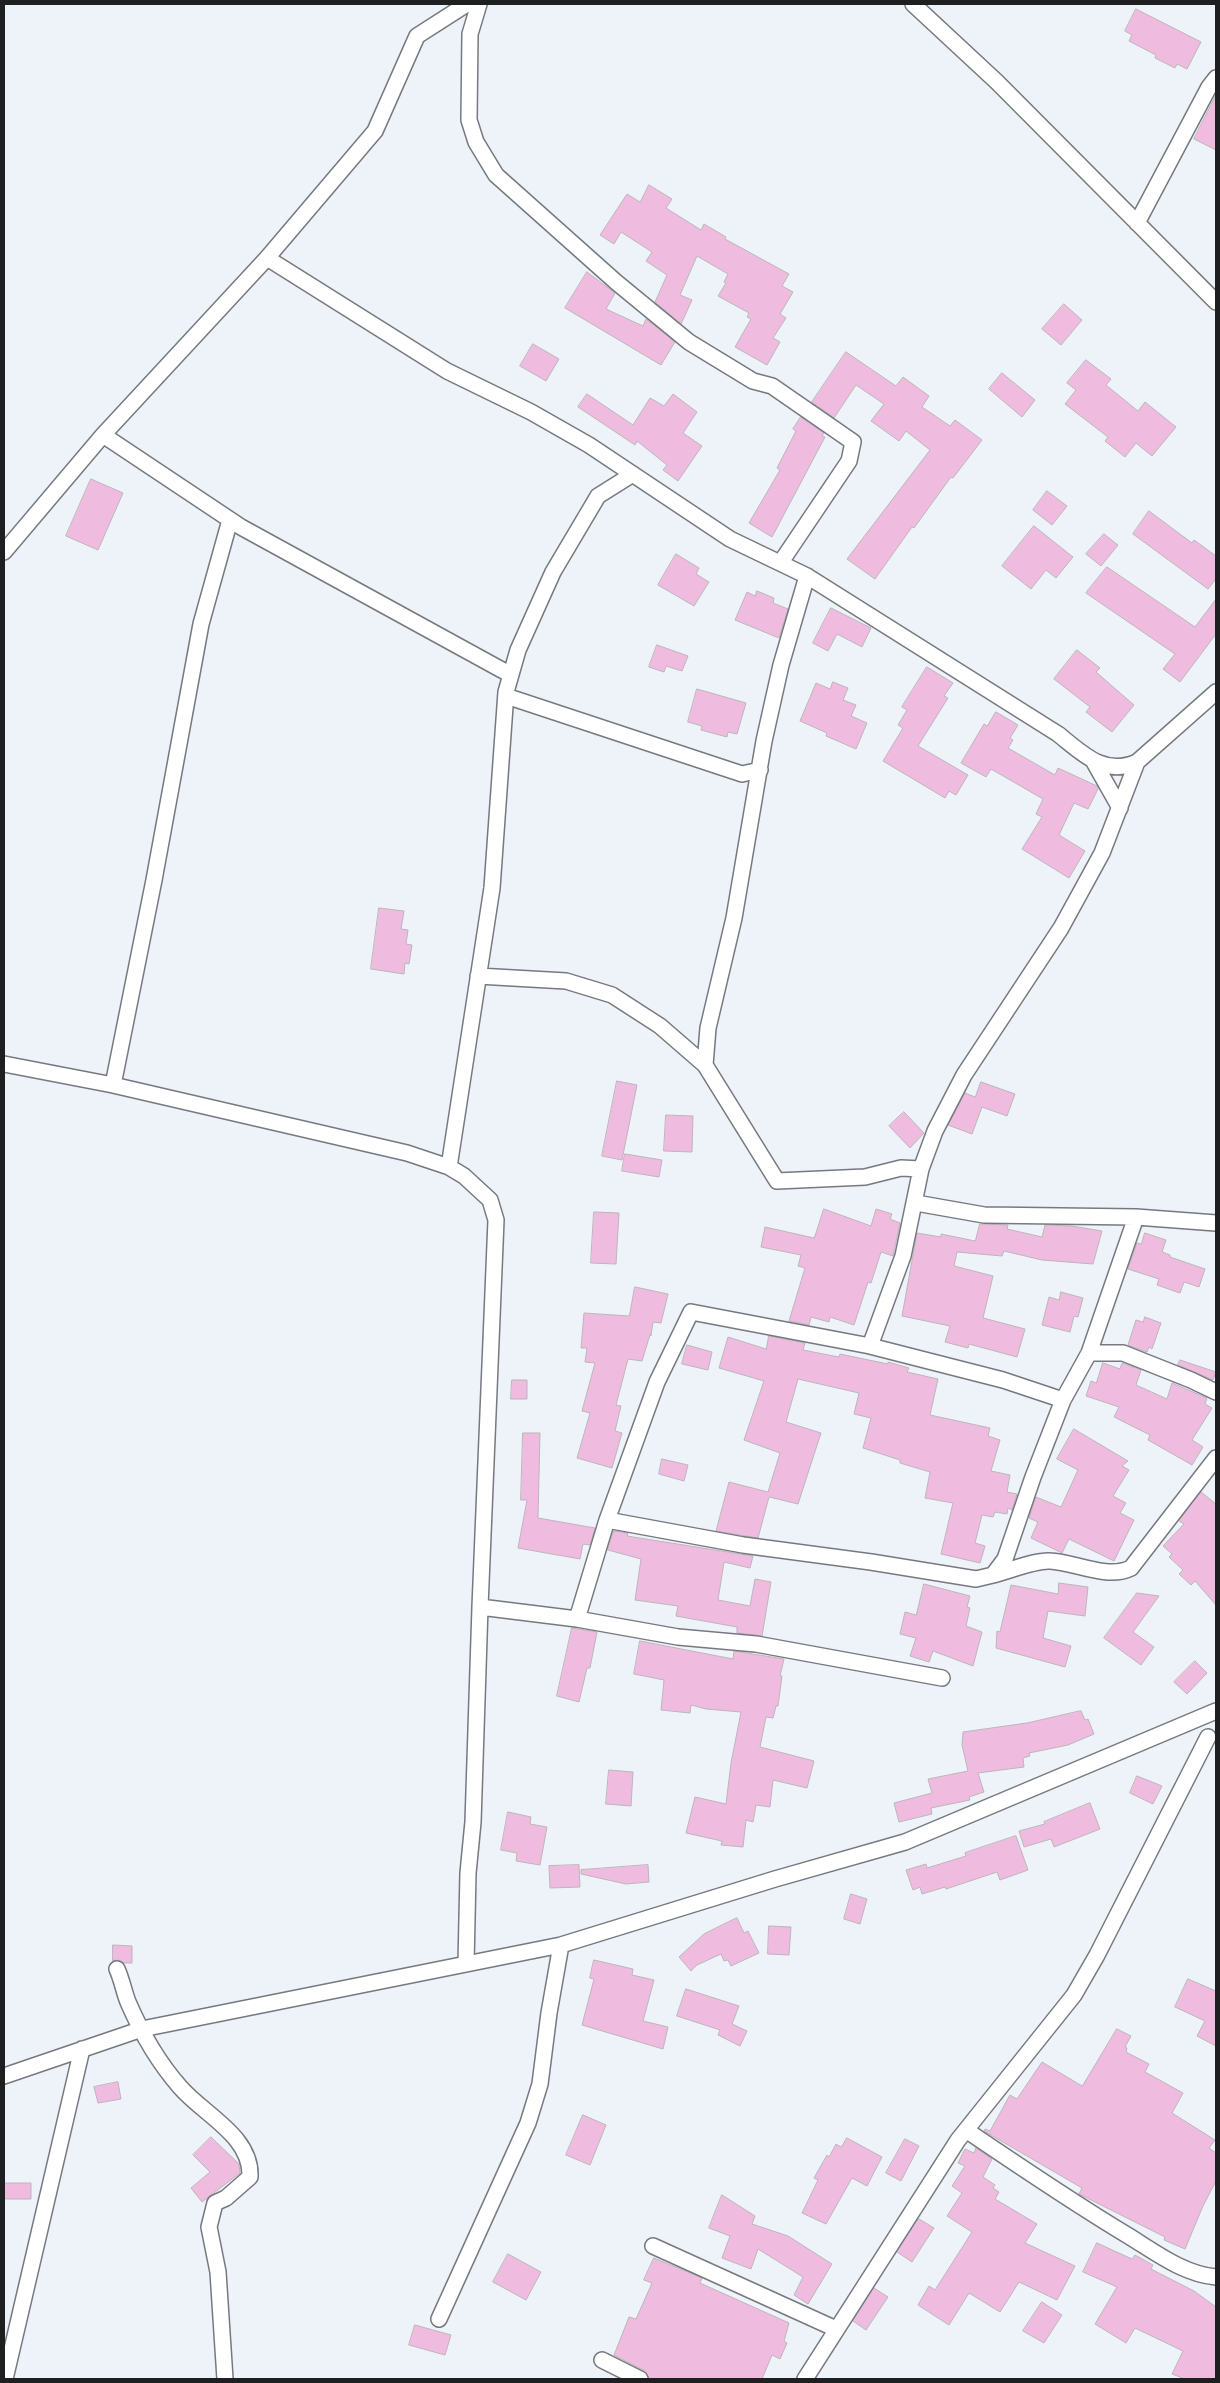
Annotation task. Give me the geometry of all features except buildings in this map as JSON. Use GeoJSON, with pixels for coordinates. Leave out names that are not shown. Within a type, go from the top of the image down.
{"type":"FeatureCollection","features":[{"type":"Feature","properties":{"kind":"street"},"geometry":{"type":"LineString","coordinates":[[4,552],[102,435],[267,258],[375,131],[417,36],[467,4]]}},
{"type":"Feature","properties":{"kind":"street"},"geometry":{"type":"LineString","coordinates":[[479,4],[470,34],[469,120],[476,142],[496,175],[616,282],[689,342],[753,381],[772,386],[853,442],[849,461],[781,562]]}},
{"type":"Feature","properties":{"kind":"street"},"geometry":{"type":"LineString","coordinates":[[913,4],[997,82],[1216,302]]}},
{"type":"Feature","properties":{"kind":"street"},"geometry":{"type":"LineString","coordinates":[[1137,222],[1209,87],[1216,78]]}},
{"type":"Feature","properties":{"kind":"street"},"geometry":{"type":"LineString","coordinates":[[267,258],[447,371],[547,421],[589,445],[730,538],[807,576],[1058,734],[1094,762],[1120,808]]}},
{"type":"Feature","properties":{"kind":"street"},"geometry":{"type":"LineString","coordinates":[[102,435],[230,520],[511,675]]}},
{"type":"Feature","properties":{"kind":"street"},"geometry":{"type":"LineString","coordinates":[[449,1167],[492,888],[506,696],[511,675],[518,650],[554,572],[598,496],[633,474]]}},
{"type":"Feature","properties":{"kind":"street"},"geometry":{"type":"LineString","coordinates":[[113,1085],[154,880],[201,624],[230,520]]}},
{"type":"Feature","properties":{"kind":"street"},"geometry":{"type":"LineString","coordinates":[[704,1065],[708,1028],[734,918],[764,740],[781,664],[807,576]]}},
{"type":"Feature","properties":{"kind":"street"},"geometry":{"type":"LineString","coordinates":[[1094,762],[1116,767],[1126,767],[1137,762],[1216,692]]}},
{"type":"Feature","properties":{"kind":"street"},"geometry":{"type":"LineString","coordinates":[[506,696],[742,774],[760,770]]}},
{"type":"Feature","properties":{"kind":"street"},"geometry":{"type":"LineString","coordinates":[[870,1346],[903,1256],[916,1203],[921,1169],[935,1131],[964,1075],[1061,928],[1102,853],[1137,762]]}},
{"type":"Feature","properties":{"kind":"street"},"geometry":{"type":"LineString","coordinates":[[478,976],[566,981],[612,995],[660,1026],[704,1065],[777,1181],[865,1177],[901,1168],[921,1169]]}},
{"type":"Feature","properties":{"kind":"street"},"geometry":{"type":"LineString","coordinates":[[4,1064],[113,1085],[407,1153],[449,1167],[464,1176],[490,1200],[496,1220],[466,1964]]}},
{"type":"Feature","properties":{"kind":"street"},"geometry":{"type":"LineString","coordinates":[[916,1203],[984,1215],[1136,1218],[1216,1223]]}},
{"type":"Feature","properties":{"kind":"street"},"geometry":{"type":"LineString","coordinates":[[993,1575],[1005,1559],[1033,1477],[1063,1400],[1089,1353],[1136,1218]]}},
{"type":"Feature","properties":{"kind":"street"},"geometry":{"type":"LineString","coordinates":[[577,1620],[607,1520],[657,1382],[691,1312],[870,1346],[1003,1380],[1063,1400]]}},
{"type":"Feature","properties":{"kind":"street"},"geometry":{"type":"LineString","coordinates":[[1089,1353],[1123,1353],[1216,1392]]}},
{"type":"Feature","properties":{"kind":"street"},"geometry":{"type":"LineString","coordinates":[[607,1520],[743,1545],[871,1562],[976,1579],[1048,1560],[1112,1572],[1123,1572],[1131,1568],[1216,1458]]}},
{"type":"Feature","properties":{"kind":"street"},"geometry":{"type":"LineString","coordinates":[[480,1607],[577,1620],[678,1637],[756,1644],[942,1678]]}},
{"type":"Feature","properties":{"kind":"street"},"geometry":{"type":"LineString","coordinates":[[4,2076],[142,2029],[561,1945],[775,1878],[905,1842],[1216,1711]]}},
{"type":"Feature","properties":{"kind":"street"},"geometry":{"type":"LineString","coordinates":[[805,2379],[966,2130],[1074,1995],[1098,1955],[1212,1739],[1181,1726]]}},
{"type":"Feature","properties":{"kind":"street"},"geometry":{"type":"LineString","coordinates":[[439,2319],[516,2149],[538,2092],[561,1945]]}},
{"type":"Feature","properties":{"kind":"street"},"geometry":{"type":"LineString","coordinates":[[117,1969],[128,2001],[160,2063],[176,2082],[244,2148],[250,2164],[250,2177],[226,2198],[215,2203],[210,2227],[218,2272],[225,2379]]}},
{"type":"Feature","properties":{"kind":"street"},"geometry":{"type":"LineString","coordinates":[[5,2379],[82,2049]]}},
{"type":"Feature","properties":{"kind":"street"},"geometry":{"type":"LineString","coordinates":[[966,2130],[1088,2212],[1173,2264],[1205,2276],[1216,2277]]}},
{"type":"Feature","properties":{"kind":"street"},"geometry":{"type":"LineString","coordinates":[[653,2246],[836,2329]]}},
{"type":"Feature","properties":{"kind":"street"},"geometry":{"type":"LineString","coordinates":[[602,2360],[640,2379]]}}]}
